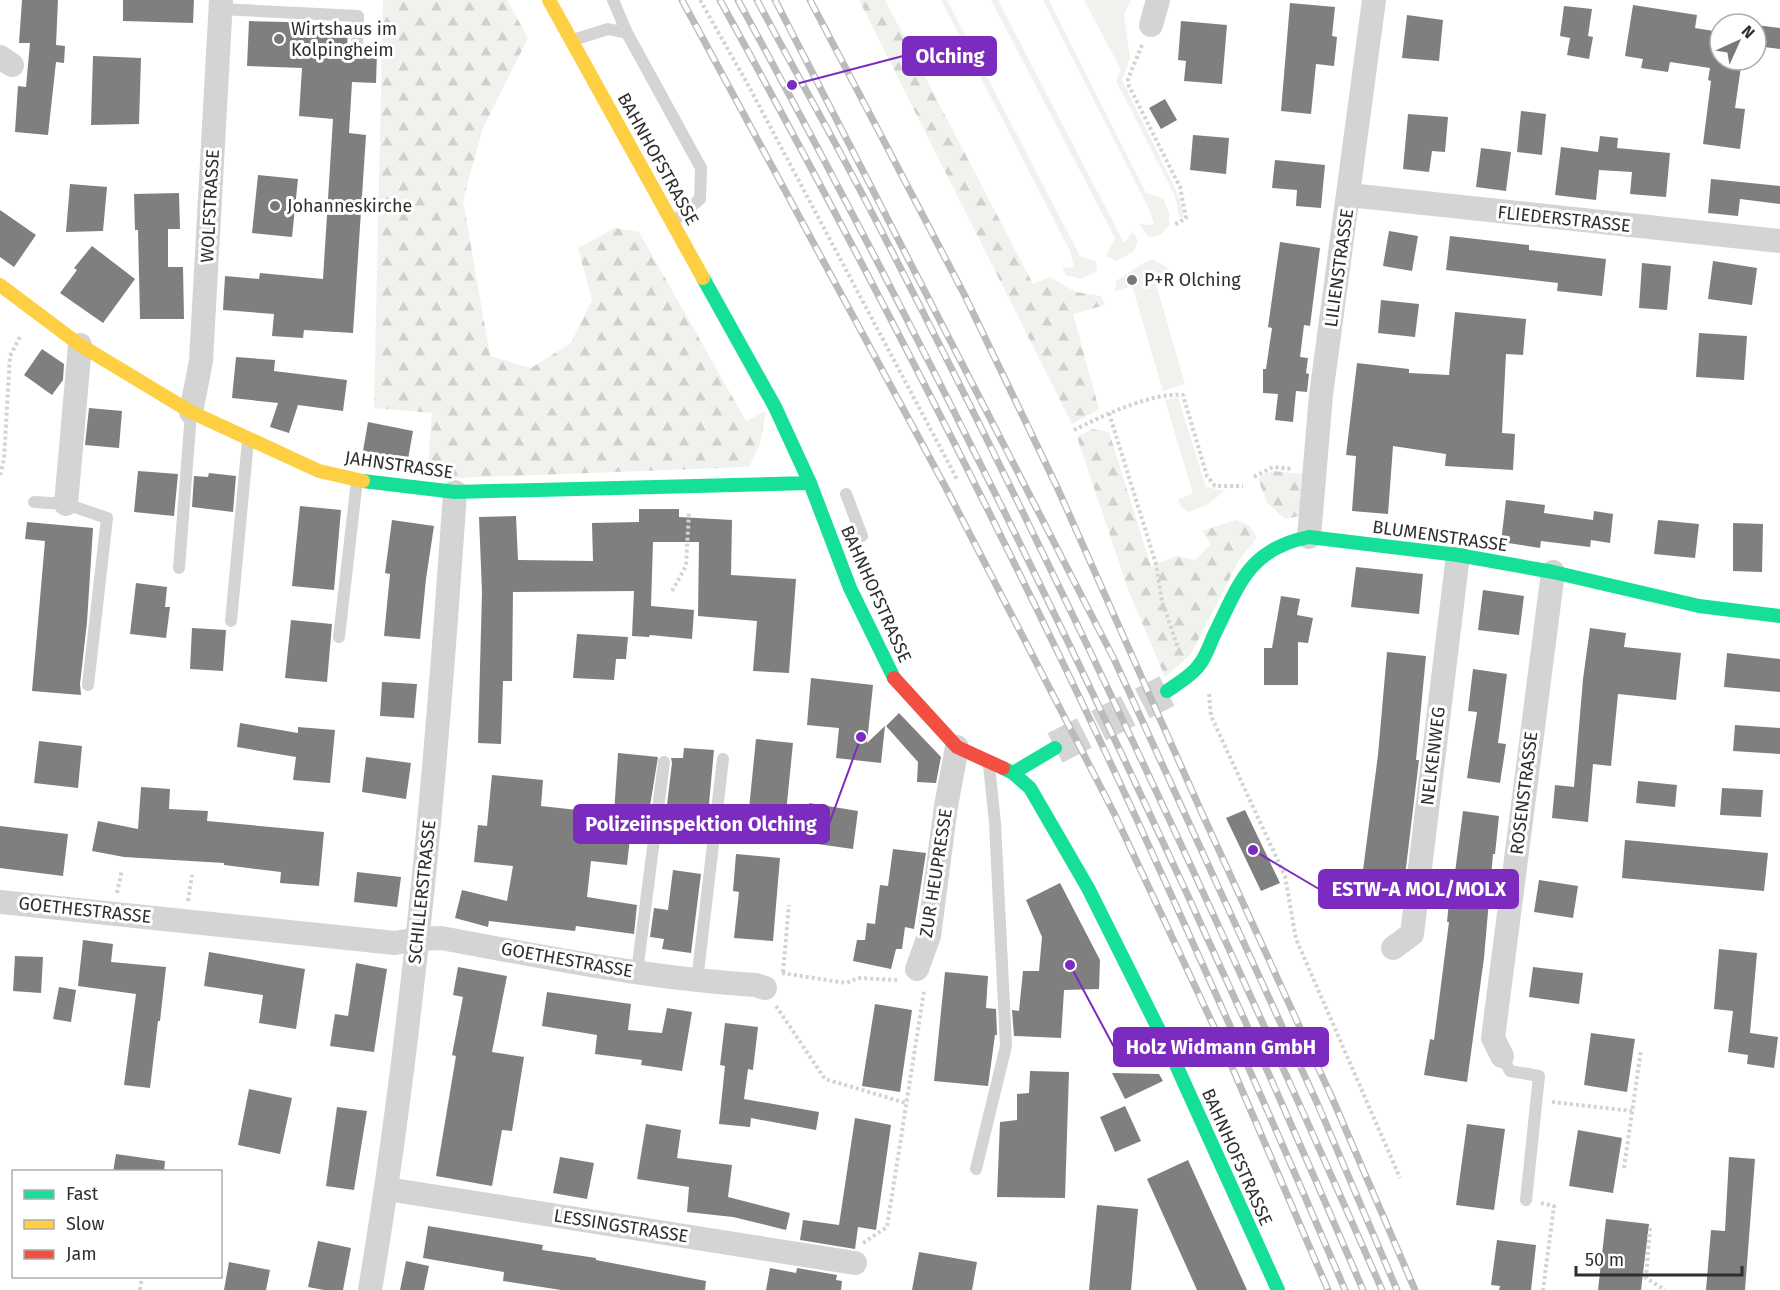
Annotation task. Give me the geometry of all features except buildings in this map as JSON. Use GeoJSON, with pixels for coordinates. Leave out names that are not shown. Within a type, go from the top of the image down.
{"type":"FeatureCollection","features":[{"type":"Feature","properties":{"kind":"street","name":"BAHNHOFSTRASSE"},"geometry":{"type":"LineString","coordinates":[[549,0],[775,406],[810,483],[850,588],[896,683],[957,747],[1013,773],[1030,788],[1088,888],[1172,1056],[1278,1290]]}},
{"type":"Feature","properties":{"kind":"street"},"geometry":{"type":"LineString","coordinates":[[1151,25],[1158,0]]}},
{"type":"Feature","properties":{"kind":"street","name":"LILIENSTRASSE"},"geometry":{"type":"LineString","coordinates":[[1310,537],[1321,396],[1374,0]]}},
{"type":"Feature","properties":{"kind":"street","name":"WOLFSTRASSE"},"geometry":{"type":"LineString","coordinates":[[191,412],[201,361],[220,5]]}},
{"type":"Feature","properties":{"kind":"street","name":"FLIEDERSTRASSE"},"geometry":{"type":"LineString","coordinates":[[1349,195],[1780,241]]}},
{"type":"Feature","properties":{"kind":"street","name":"JAHNSTRASSE"},"geometry":{"type":"LineString","coordinates":[[0,285],[80,345],[191,412],[319,471],[357,480],[455,492],[810,483]]}},
{"type":"Feature","properties":{"kind":"street"},"geometry":{"type":"LineString","coordinates":[[66,504],[80,345]]}},
{"type":"Feature","properties":{"kind":"street","name":"SCHILLERSTRASSE"},"geometry":{"type":"LineString","coordinates":[[370,1290],[387,1189],[417,939],[442,690],[455,492]]}},
{"type":"Feature","properties":{"kind":"street","name":"BLUMENSTRASSE"},"geometry":{"type":"LineString","coordinates":[[1167,691],[1190,675],[1202,661],[1248,570],[1276,546],[1310,537],[1458,555],[1553,572],[1699,606],[1780,616]]}},
{"type":"Feature","properties":{"kind":"street","name":"NELKENWEG"},"geometry":{"type":"LineString","coordinates":[[1393,948],[1412,934],[1458,555]]}},
{"type":"Feature","properties":{"kind":"street","name":"ROSENSTRASSE"},"geometry":{"type":"LineString","coordinates":[[1502,1056],[1493,1038],[1553,572]]}},
{"type":"Feature","properties":{"kind":"street","name":"ZUR HEUPRESSE"},"geometry":{"type":"LineString","coordinates":[[910,975],[929,936],[946,806],[957,747]]}},
{"type":"Feature","properties":{"kind":"street"},"geometry":{"type":"LineString","coordinates":[[1013,773],[1055,748]]}},
{"type":"Feature","properties":{"kind":"street","name":"GOETHESTRASSE"},"geometry":{"type":"LineString","coordinates":[[0,902],[395,943],[441,938],[637,972],[697,981],[756,984],[765,988]]}},
{"type":"Feature","properties":{"kind":"street","name":"LESSINGSTRASSE"},"geometry":{"type":"LineString","coordinates":[[387,1189],[855,1263]]}},
{"type":"Feature","properties":{"kind":"lane"},"geometry":{"type":"LineString","coordinates":[[613,0],[627,33],[701,168],[700,198],[672,221]]}},
{"type":"Feature","properties":{"kind":"lane"},"geometry":{"type":"LineString","coordinates":[[220,5],[358,16],[357,46]]}},
{"type":"Feature","properties":{"kind":"lane"},"geometry":{"type":"LineString","coordinates":[[572,40],[608,29],[627,33]]}},
{"type":"Feature","properties":{"kind":"lane"},"geometry":{"type":"LineString","coordinates":[[179,568],[191,412]]}},
{"type":"Feature","properties":{"kind":"lane"},"geometry":{"type":"LineString","coordinates":[[231,621],[248,440]]}},
{"type":"Feature","properties":{"kind":"lane"},"geometry":{"type":"LineString","coordinates":[[339,637],[357,480]]}},
{"type":"Feature","properties":{"kind":"lane"},"geometry":{"type":"LineString","coordinates":[[846,494],[862,536]]}},
{"type":"Feature","properties":{"kind":"lane"},"geometry":{"type":"LineString","coordinates":[[34,502],[66,504],[107,518],[88,685]]}},
{"type":"Feature","properties":{"kind":"lane"},"geometry":{"type":"LineString","coordinates":[[697,981],[723,759]]}},
{"type":"Feature","properties":{"kind":"lane"},"geometry":{"type":"LineString","coordinates":[[976,1169],[1006,1046],[995,824],[988,760]]}},
{"type":"Feature","properties":{"kind":"lane"},"geometry":{"type":"LineString","coordinates":[[637,972],[664,762]]}},
{"type":"Feature","properties":{"kind":"lane","name":"ROSENSTRASSE"},"geometry":{"type":"LineString","coordinates":[[1502,1056],[1510,1071],[1539,1076],[1526,1200]]}},
{"type":"Feature","properties":{"kind":"path"},"geometry":{"type":"LineString","coordinates":[[700,0],[958,481]]}},
{"type":"Feature","properties":{"kind":"path"},"geometry":{"type":"LineString","coordinates":[[1151,25],[1128,79],[1129,86],[1180,186],[1186,218],[1174,225]]}},
{"type":"Feature","properties":{"kind":"path"},"geometry":{"type":"LineString","coordinates":[[0,475],[4,459],[10,356],[34,311]]}},
{"type":"Feature","properties":{"kind":"path"},"geometry":{"type":"LineString","coordinates":[[1074,430],[1109,413],[1173,394],[1183,395],[1207,476],[1215,486],[1243,486]]}},
{"type":"Feature","properties":{"kind":"path"},"geometry":{"type":"LineString","coordinates":[[1109,413],[1156,564],[1162,601],[1190,675]]}},
{"type":"Feature","properties":{"kind":"path"},"geometry":{"type":"LineString","coordinates":[[1254,477],[1273,467],[1315,471]]}},
{"type":"Feature","properties":{"kind":"path"},"geometry":{"type":"LineString","coordinates":[[672,591],[686,566],[690,487]]}},
{"type":"Feature","properties":{"kind":"path"},"geometry":{"type":"LineString","coordinates":[[1202,661],[1207,674],[1212,716],[1285,876],[1296,939],[1400,1178]]}},
{"type":"Feature","properties":{"kind":"path"},"geometry":{"type":"LineString","coordinates":[[789,905],[783,972],[765,988],[825,1079],[906,1103]]}},
{"type":"Feature","properties":{"kind":"path"},"geometry":{"type":"LineString","coordinates":[[783,972],[846,983],[858,978],[910,975],[926,981],[887,1227],[862,1244],[855,1263]]}},
{"type":"Feature","properties":{"kind":"path"},"geometry":{"type":"LineString","coordinates":[[1624,1168],[1641,1050]]}},
{"type":"Feature","properties":{"kind":"path"},"geometry":{"type":"LineString","coordinates":[[1537,1101],[1632,1111]]}},
{"type":"Feature","properties":{"kind":"path"},"geometry":{"type":"LineString","coordinates":[[1526,1200],[1554,1206],[1544,1290]]}},
{"type":"Feature","properties":{"kind":"path"},"geometry":{"type":"LineString","coordinates":[[1650,1228],[1646,1278],[1665,1290]]}},
{"type":"Feature","properties":{"kind":"green space"},"geometry":{"type":"Polygon","coordinates":[[[383,0],[507,0],[528,38],[483,128],[463,200],[490,356],[531,368],[571,343],[592,300],[578,248],[615,228],[639,232],[746,421],[766,411],[760,444],[749,467],[427,479],[432,413],[374,408],[383,0]]]}},
{"type":"Feature","properties":{"kind":"green space"},"geometry":{"type":"Polygon","coordinates":[[[859,0],[885,0],[1033,284],[1050,277],[1076,292],[1101,296],[1105,305],[1073,314],[1099,409],[1072,424],[859,0]]]}},
{"type":"Feature","properties":{"kind":"green space"},"geometry":{"type":"Polygon","coordinates":[[[941,0],[947,0],[1080,256],[1095,261],[1097,271],[1081,279],[1066,275],[1062,268],[1074,267],[1070,251],[941,0]]]}},
{"type":"Feature","properties":{"kind":"green space"},"geometry":{"type":"Polygon","coordinates":[[[991,0],[998,0],[1124,243],[1133,231],[1138,241],[1134,251],[1117,261],[1106,256],[1115,238],[991,0]]]}},
{"type":"Feature","properties":{"kind":"green space"},"geometry":{"type":"Polygon","coordinates":[[[1043,0],[1049,0],[1146,193],[1163,198],[1169,213],[1169,226],[1160,235],[1148,236],[1139,224],[1154,225],[1151,213],[1043,0]]]}},
{"type":"Feature","properties":{"kind":"green space"},"geometry":{"type":"Polygon","coordinates":[[[1084,0],[1131,0],[1124,15],[1130,58],[1122,80],[1177,192],[1183,217],[1179,217],[1175,196],[1116,81],[1121,70],[1084,0]]]}},
{"type":"Feature","properties":{"kind":"green space"},"geometry":{"type":"Polygon","coordinates":[[[1153,259],[1168,268],[1170,275],[1155,280],[1185,384],[1163,391],[1132,286],[1115,291],[1116,281],[1153,259]]]}},
{"type":"Feature","properties":{"kind":"green space"},"geometry":{"type":"Polygon","coordinates":[[[1178,397],[1206,487],[1225,491],[1205,506],[1188,512],[1181,507],[1178,499],[1193,494],[1165,400],[1178,397]]]}},
{"type":"Feature","properties":{"kind":"green space"},"geometry":{"type":"Polygon","coordinates":[[[1092,429],[1109,432],[1151,566],[1177,556],[1195,560],[1211,544],[1202,531],[1236,520],[1250,526],[1257,538],[1239,560],[1191,654],[1165,677],[1129,592],[1077,437],[1092,429]]]}},
{"type":"Feature","properties":{"kind":"green space"},"geometry":{"type":"Polygon","coordinates":[[[1274,471],[1302,474],[1300,500],[1305,501],[1299,516],[1285,519],[1267,503],[1258,479],[1274,471]]]}},
{"type":"Feature","properties":{"kind":"tunnel"},"geometry":{"type":"LineString","coordinates":[[1055,748],[1167,691]]}},
{"type":"Feature","properties":{"kind":"railway"},"geometry":{"type":"LineString","coordinates":[[682,0],[946,488],[1114,813],[1223,1046],[1328,1290]]}},
{"type":"Feature","properties":{"kind":"railway"},"geometry":{"type":"LineString","coordinates":[[720,0],[830,203],[936,407],[1039,614],[1165,880],[1345,1290]]}},
{"type":"Feature","properties":{"kind":"railway"},"geometry":{"type":"LineString","coordinates":[[738,0],[906,317],[1066,638],[1218,962],[1363,1290]]}},
{"type":"Feature","properties":{"kind":"railway"},"geometry":{"type":"LineString","coordinates":[[757,0],[870,209],[1070,610],[1198,881],[1382,1290]]}},
{"type":"Feature","properties":{"kind":"railway"},"geometry":{"type":"LineString","coordinates":[[775,0],[1114,659],[1318,1105],[1397,1290]]}},
{"type":"Feature","properties":{"kind":"railway"},"geometry":{"type":"LineString","coordinates":[[810,0],[964,294],[1057,487],[1333,1100],[1415,1290]]}},
{"type":"Feature","properties":{"kind":"traffic: fast"},"geometry":{"type":"LineString","coordinates":[[703,278],[775,407],[810,483],[850,588],[894,678]]}},
{"type":"Feature","properties":{"kind":"traffic: fast"},"geometry":{"type":"LineString","coordinates":[[363,481],[455,492],[810,483]]}},
{"type":"Feature","properties":{"kind":"traffic: fast"},"geometry":{"type":"LineString","coordinates":[[1167,691],[1199,666],[1239,585],[1259,560],[1272,550],[1309,537],[1458,555],[1553,572],[1699,606],[1780,616]]}},
{"type":"Feature","properties":{"kind":"traffic: fast"},"geometry":{"type":"LineString","coordinates":[[1013,773],[1055,748]]}},
{"type":"Feature","properties":{"kind":"traffic: fast"},"geometry":{"type":"LineString","coordinates":[[1003,768],[1013,773],[1030,788],[1088,888],[1172,1056],[1278,1290]]}},
{"type":"Feature","properties":{"kind":"traffic: slow"},"geometry":{"type":"LineString","coordinates":[[549,0],[703,278]]}},
{"type":"Feature","properties":{"kind":"traffic: slow"},"geometry":{"type":"LineString","coordinates":[[0,285],[80,345],[191,412],[319,471],[363,481]]}},
{"type":"Feature","properties":{"kind":"traffic: jam"},"geometry":{"type":"LineString","coordinates":[[894,678],[957,747],[1003,768]]}},
{"type":"Feature","properties":{"kind":"place","name":"Wirtshaus im Kolpingheim"},"geometry":{"type":"Point","coordinates":[279,39]}},
{"type":"Feature","properties":{"kind":"place","name":"Olching"},"geometry":{"type":"Point","coordinates":[792,85]}},
{"type":"Feature","properties":{"kind":"place","name":"Johanneskirche"},"geometry":{"type":"Point","coordinates":[275,206]}},
{"type":"Feature","properties":{"kind":"place","name":"P+R Olching"},"geometry":{"type":"Point","coordinates":[1132,280]}},
{"type":"Feature","properties":{"kind":"place","name":"Polizeiinspektion Olching"},"geometry":{"type":"Point","coordinates":[861,737]}},
{"type":"Feature","properties":{"kind":"place","name":"ESTW-A MOL/MOLX"},"geometry":{"type":"Point","coordinates":[1253,850]}},
{"type":"Feature","properties":{"kind":"place","name":"Holz Widmann GmbH"},"geometry":{"type":"Point","coordinates":[1070,965]}}]}
